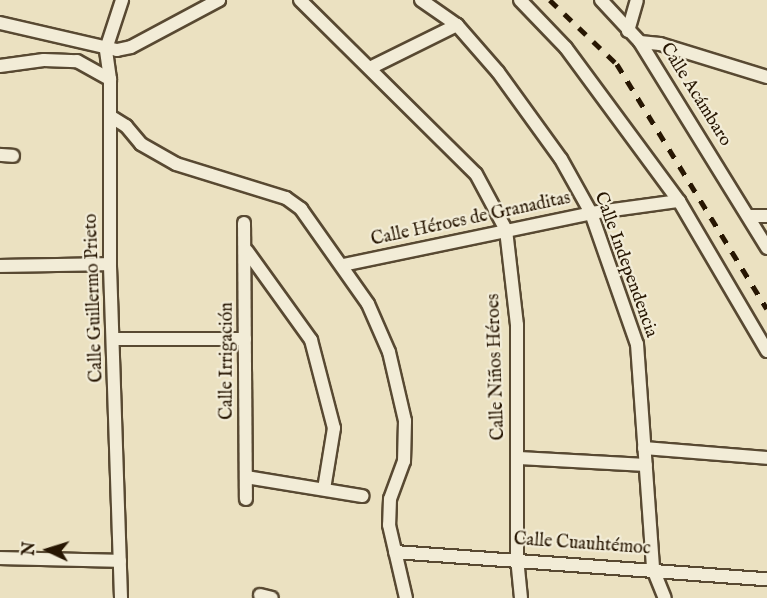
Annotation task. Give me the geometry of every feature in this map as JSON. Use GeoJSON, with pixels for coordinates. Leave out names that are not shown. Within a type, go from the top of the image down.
{"type":"FeatureCollection","features":[{"type":"Feature","properties":{"kind":"street","name":"Calle Guillermo Prieto"},"geometry":{"type":"LineString","coordinates":[[121,598],[110,264],[110,79],[106,49],[122,0]]}},
{"type":"Feature","properties":{"kind":"street"},"geometry":{"type":"LineString","coordinates":[[0,23],[106,49],[131,46],[219,0]]}},
{"type":"Feature","properties":{"kind":"street","name":"Calle Niños Héroes"},"geometry":{"type":"LineString","coordinates":[[300,0],[372,67],[476,174],[506,231],[517,325],[519,459],[517,558],[521,598]]}},
{"type":"Feature","properties":{"kind":"street","name":"Calle Independencia"},"geometry":{"type":"LineString","coordinates":[[421,0],[457,25],[530,112],[591,213],[637,344],[653,569],[665,598]]}},
{"type":"Feature","properties":{"kind":"street"},"geometry":{"type":"LineString","coordinates":[[520,0],[566,48],[679,201],[767,351]]}},
{"type":"Feature","properties":{"kind":"street","name":"Calle Acámbaro"},"geometry":{"type":"LineString","coordinates":[[601,0],[640,42],[751,216],[767,248]]}},
{"type":"Feature","properties":{"kind":"street"},"geometry":{"type":"LineString","coordinates":[[628,31],[637,0]]}},
{"type":"Feature","properties":{"kind":"street"},"geometry":{"type":"LineString","coordinates":[[372,67],[457,25]]}},
{"type":"Feature","properties":{"kind":"street"},"geometry":{"type":"LineString","coordinates":[[640,42],[660,44],[767,77]]}},
{"type":"Feature","properties":{"kind":"street"},"geometry":{"type":"LineString","coordinates":[[0,66],[44,60],[77,61],[110,79]]}},
{"type":"Feature","properties":{"kind":"street"},"geometry":{"type":"LineString","coordinates":[[110,116],[126,126],[141,144],[176,164],[286,198],[301,209],[326,249],[343,266],[368,304],[389,352],[405,422],[404,461],[390,499],[389,525],[406,598]]}},
{"type":"Feature","properties":{"kind":"street","name":"Calle Héroes de Granaditas"},"geometry":{"type":"LineString","coordinates":[[343,266],[591,213],[679,201]]}},
{"type":"Feature","properties":{"kind":"street"},"geometry":{"type":"LineString","coordinates":[[751,216],[767,216]]}},
{"type":"Feature","properties":{"kind":"street","name":"Calle Irrigación"},"geometry":{"type":"LineString","coordinates":[[244,223],[247,251],[246,499]]}},
{"type":"Feature","properties":{"kind":"street"},"geometry":{"type":"LineString","coordinates":[[247,251],[311,340],[334,428],[324,489]]}},
{"type":"Feature","properties":{"kind":"street"},"geometry":{"type":"LineString","coordinates":[[0,266],[110,264]]}},
{"type":"Feature","properties":{"kind":"street"},"geometry":{"type":"LineString","coordinates":[[114,339],[245,339]]}},
{"type":"Feature","properties":{"kind":"street"},"geometry":{"type":"LineString","coordinates":[[644,447],[767,458]]}},
{"type":"Feature","properties":{"kind":"street"},"geometry":{"type":"LineString","coordinates":[[519,459],[646,465]]}},
{"type":"Feature","properties":{"kind":"street"},"geometry":{"type":"LineString","coordinates":[[246,477],[362,496]]}},
{"type":"Feature","properties":{"kind":"street","name":"Calle Cuauhtémoc"},"geometry":{"type":"LineString","coordinates":[[395,552],[517,558],[767,579]]}},
{"type":"Feature","properties":{"kind":"street"},"geometry":{"type":"LineString","coordinates":[[0,558],[120,561]]}},
{"type":"Feature","properties":{"kind":"railway"},"geometry":{"type":"LineString","coordinates":[[550,0],[617,64],[767,309]]}}]}
